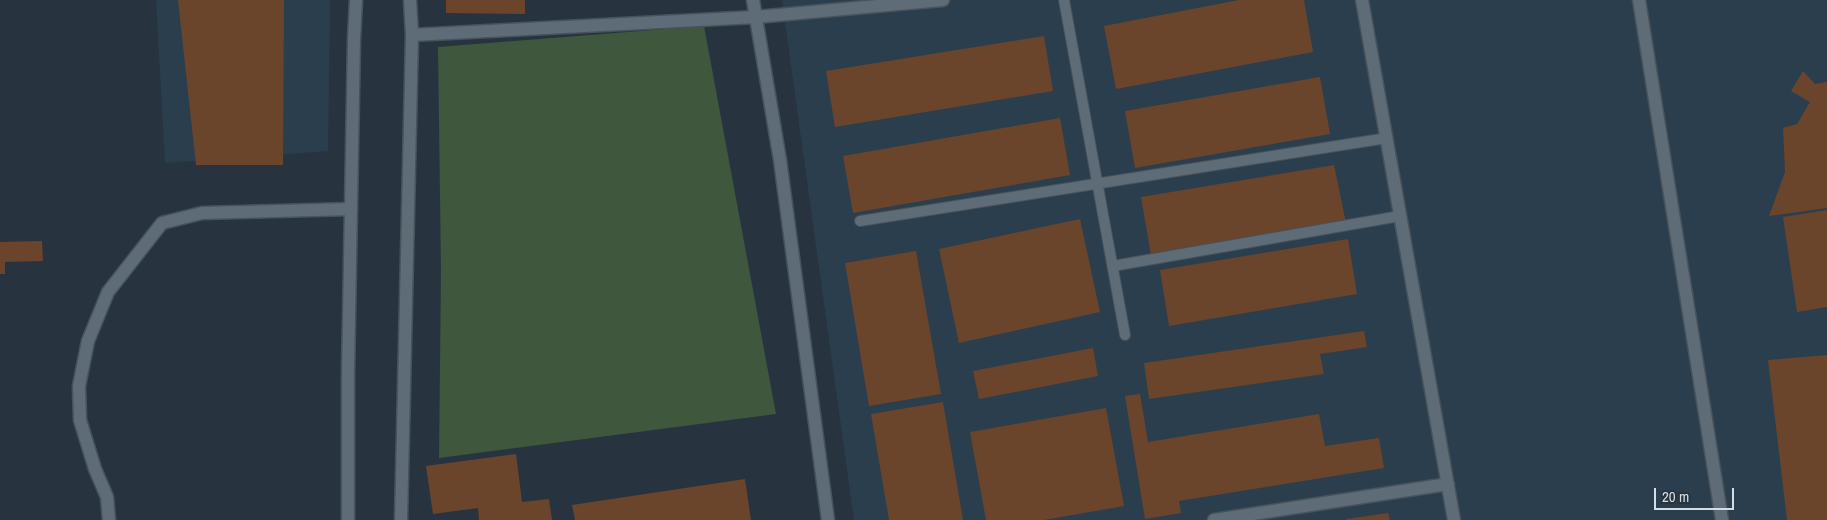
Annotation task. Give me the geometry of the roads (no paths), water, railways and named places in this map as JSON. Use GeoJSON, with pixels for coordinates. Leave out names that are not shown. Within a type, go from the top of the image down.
{"type":"FeatureCollection","features":[{"type":"Feature","properties":{"kind":"street"},"geometry":{"type":"LineString","coordinates":[[348,520],[351,209],[356,0]]}},
{"type":"Feature","properties":{"kind":"street"},"geometry":{"type":"LineString","coordinates":[[402,520],[412,36],[410,0]]}},
{"type":"Feature","properties":{"kind":"street"},"geometry":{"type":"LineString","coordinates":[[753,0],[780,160],[828,520]]}},
{"type":"Feature","properties":{"kind":"street"},"geometry":{"type":"LineString","coordinates":[[412,36],[756,17],[943,0]]}},
{"type":"Feature","properties":{"kind":"street"},"geometry":{"type":"LineString","coordinates":[[1362,0],[1454,520]]}},
{"type":"Feature","properties":{"kind":"street"},"geometry":{"type":"LineString","coordinates":[[1639,0],[1722,520]]}},
{"type":"Feature","properties":{"kind":"street"},"geometry":{"type":"LineString","coordinates":[[110,520],[107,496],[95,469],[80,420],[80,386],[88,341],[108,292],[162,223],[202,213],[351,209]]}},
{"type":"Feature","properties":{"kind":"street"},"geometry":{"type":"LineString","coordinates":[[1214,520],[1448,484]]}},
{"type":"Feature","properties":{"kind":"lane"},"geometry":{"type":"LineString","coordinates":[[1064,0],[1125,335]]}},
{"type":"Feature","properties":{"kind":"lane"},"geometry":{"type":"LineString","coordinates":[[860,221],[1387,138]]}},
{"type":"Feature","properties":{"kind":"lane"},"geometry":{"type":"LineString","coordinates":[[1113,266],[1400,216]]}}]}
